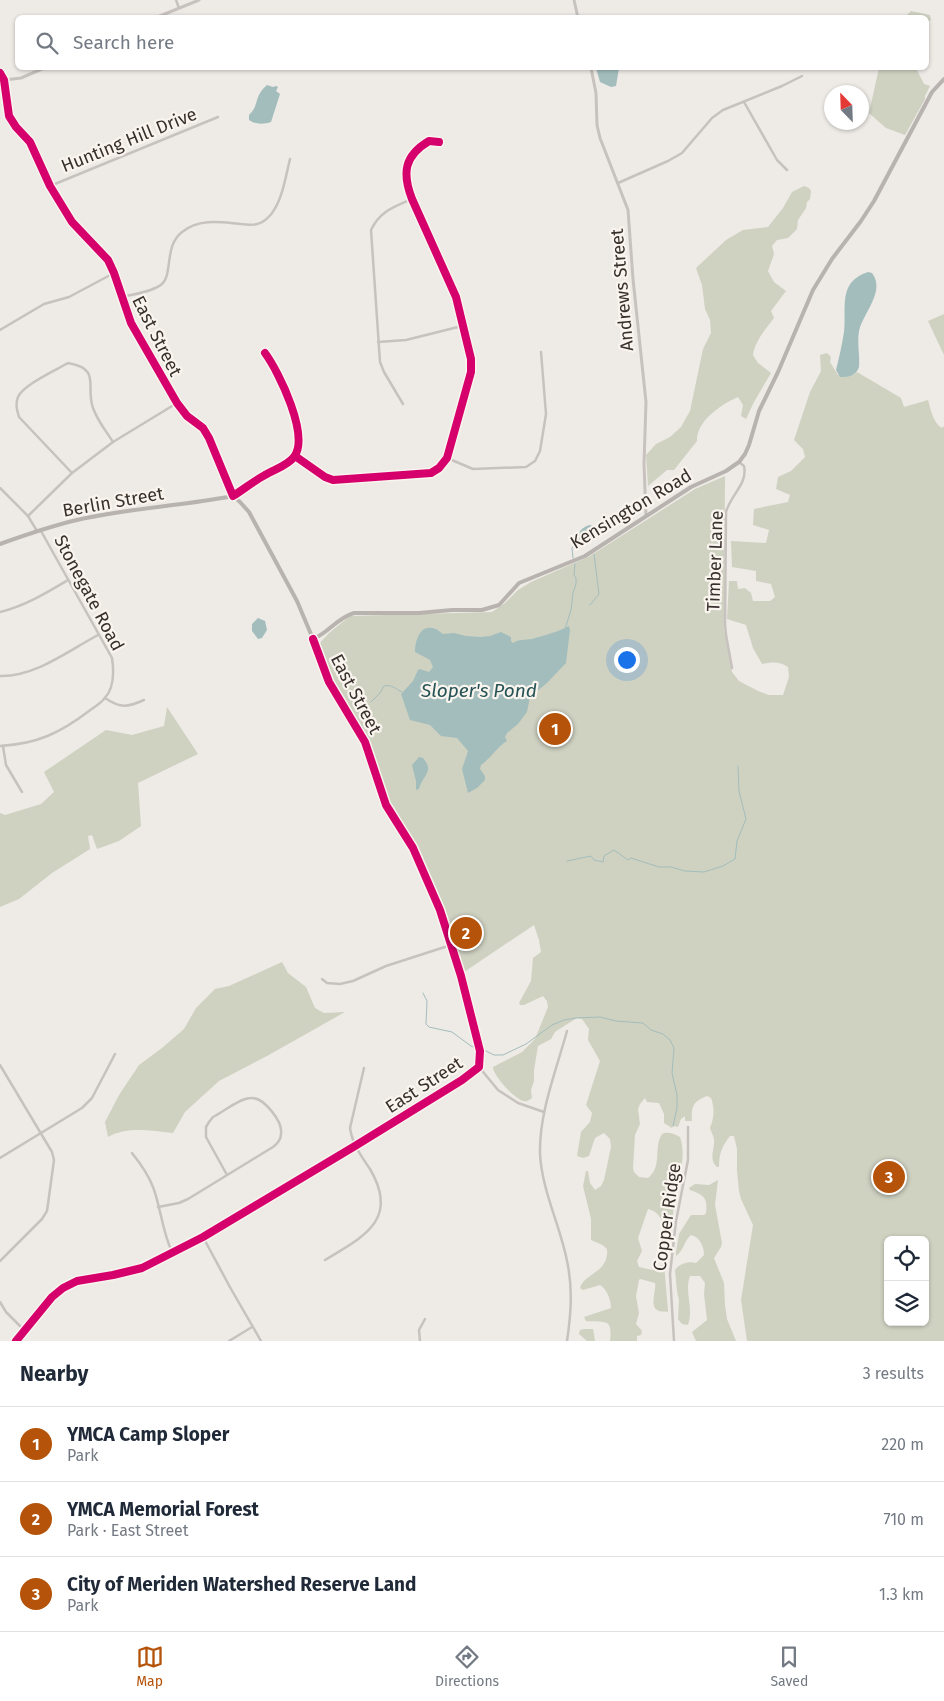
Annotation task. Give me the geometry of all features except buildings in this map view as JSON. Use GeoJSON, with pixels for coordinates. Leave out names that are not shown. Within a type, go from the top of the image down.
{"type":"FeatureCollection","features":[{"type":"Feature","properties":{"kind":"main road"},"geometry":{"type":"LineString","coordinates":[[739,462],[749,445],[759,411],[778,372],[812,290],[874,201],[932,92],[944,79]]}},
{"type":"Feature","properties":{"kind":"main road","name":"Kensington Road"},"geometry":{"type":"LineString","coordinates":[[313,639],[320,636],[345,616],[354,613],[482,610],[499,604],[519,583],[585,556],[691,487],[726,471],[739,462]]}},
{"type":"Feature","properties":{"kind":"main road","name":"Berlin Street"},"geometry":{"type":"LineString","coordinates":[[0,544],[78,520],[233,496]]}},
{"type":"Feature","properties":{"kind":"main road","name":"East Street"},"geometry":{"type":"LineString","coordinates":[[233,496],[249,512],[297,601],[313,639]]}},
{"type":"Feature","properties":{"kind":"street"},"geometry":{"type":"LineString","coordinates":[[176,0],[179,8]]}},
{"type":"Feature","properties":{"kind":"street"},"geometry":{"type":"LineString","coordinates":[[163,15],[199,0]]}},
{"type":"Feature","properties":{"kind":"street"},"geometry":{"type":"LineString","coordinates":[[574,0],[577,15]]}},
{"type":"Feature","properties":{"kind":"street"},"geometry":{"type":"LineString","coordinates":[[0,74],[4,80],[21,78],[39,70]]}},
{"type":"Feature","properties":{"kind":"street","name":"Andrews Street"},"geometry":{"type":"LineString","coordinates":[[591,70],[596,93],[597,125],[600,138],[628,210],[633,278],[645,386],[646,426],[644,464],[646,516]]}},
{"type":"Feature","properties":{"kind":"street"},"geometry":{"type":"LineString","coordinates":[[618,183],[682,153],[712,118],[723,110],[802,76]]}},
{"type":"Feature","properties":{"kind":"street","name":"East Street"},"geometry":{"type":"LineString","coordinates":[[4,80],[9,116],[30,142],[50,186],[72,222],[108,260],[131,323],[177,403],[187,416],[203,428],[233,496]]}},
{"type":"Feature","properties":{"kind":"street"},"geometry":{"type":"LineString","coordinates":[[744,102],[776,160],[787,170]]}},
{"type":"Feature","properties":{"kind":"street","name":"Hunting Hill Drive"},"geometry":{"type":"LineString","coordinates":[[50,186],[218,117]]}},
{"type":"Feature","properties":{"kind":"street"},"geometry":{"type":"LineString","coordinates":[[295,456],[325,477],[333,480],[431,473],[439,468],[447,458],[471,372],[472,359],[456,297],[406,184],[406,171],[410,158],[429,141],[439,142]]}},
{"type":"Feature","properties":{"kind":"street"},"geometry":{"type":"LineString","coordinates":[[122,297],[162,284],[166,279],[172,244],[181,232],[194,224],[209,222],[256,225],[268,218],[274,210],[280,195],[290,159]]}},
{"type":"Feature","properties":{"kind":"street"},"geometry":{"type":"LineString","coordinates":[[404,404],[380,362],[371,230],[376,220],[384,212],[412,199]]}},
{"type":"Feature","properties":{"kind":"street"},"geometry":{"type":"LineString","coordinates":[[0,330],[44,304],[69,297],[114,273]]}},
{"type":"Feature","properties":{"kind":"street"},"geometry":{"type":"LineString","coordinates":[[378,342],[406,340],[462,326]]}},
{"type":"Feature","properties":{"kind":"street"},"geometry":{"type":"LineString","coordinates":[[447,458],[473,469],[526,467],[535,461],[540,451],[546,414],[541,352]]}},
{"type":"Feature","properties":{"kind":"street"},"geometry":{"type":"LineString","coordinates":[[233,496],[264,475],[284,466],[295,456],[298,447],[297,424],[285,390],[265,354]]}},
{"type":"Feature","properties":{"kind":"street"},"geometry":{"type":"LineString","coordinates":[[72,473],[19,417],[16,408],[18,397],[24,389],[68,363],[78,365],[87,370],[91,378],[93,410],[113,442]]}},
{"type":"Feature","properties":{"kind":"street"},"geometry":{"type":"LineString","coordinates":[[28,516],[72,473],[113,442],[177,403]]}},
{"type":"Feature","properties":{"kind":"street","name":"Timber Lane"},"geometry":{"type":"LineString","coordinates":[[732,668],[726,635],[726,512],[732,497],[744,479],[744,466],[739,462]]}},
{"type":"Feature","properties":{"kind":"street","name":"Stonegate Road"},"geometry":{"type":"LineString","coordinates":[[0,488],[28,516],[39,531],[112,658],[114,670],[112,682],[105,698]]}},
{"type":"Feature","properties":{"kind":"street"},"geometry":{"type":"LineString","coordinates":[[0,612],[32,601],[68,580]]}},
{"type":"Feature","properties":{"kind":"street"},"geometry":{"type":"LineString","coordinates":[[0,676],[12,677],[32,672],[99,634]]}},
{"type":"Feature","properties":{"kind":"street","name":"East Street"},"geometry":{"type":"LineString","coordinates":[[16,1341],[52,1297],[63,1288],[77,1281],[113,1276],[142,1268],[203,1237],[355,1146],[462,1080],[479,1067],[480,1051],[452,945],[440,910],[413,848],[386,805],[365,742],[329,682],[313,639]]}},
{"type":"Feature","properties":{"kind":"street"},"geometry":{"type":"LineString","coordinates":[[22,792],[6,765],[1,746],[35,741],[53,735],[70,726],[105,698],[115,705],[130,707],[144,700]]}},
{"type":"Feature","properties":{"kind":"street"},"geometry":{"type":"LineString","coordinates":[[322,979],[327,983],[340,984],[353,981],[386,966],[452,945]]}},
{"type":"Feature","properties":{"kind":"street"},"geometry":{"type":"LineString","coordinates":[[567,1031],[544,1112],[540,1154],[544,1181],[567,1261],[571,1295],[567,1341]]}},
{"type":"Feature","properties":{"kind":"street"},"geometry":{"type":"LineString","coordinates":[[0,1158],[82,1108],[92,1098],[115,1054]]}},
{"type":"Feature","properties":{"kind":"street"},"geometry":{"type":"LineString","coordinates":[[0,1065],[52,1152],[54,1160],[47,1211],[42,1219],[0,1261]]}},
{"type":"Feature","properties":{"kind":"street"},"geometry":{"type":"LineString","coordinates":[[479,1067],[498,1090],[518,1103],[544,1112]]}},
{"type":"Feature","properties":{"kind":"street"},"geometry":{"type":"LineString","coordinates":[[325,1260],[360,1239],[371,1229],[378,1217],[381,1202],[379,1188],[355,1146],[350,1128],[364,1068]]}},
{"type":"Feature","properties":{"kind":"street"},"geometry":{"type":"LineString","coordinates":[[158,1207],[184,1201],[227,1175],[273,1147],[280,1139],[281,1129],[277,1119],[259,1099],[243,1100],[209,1122],[206,1137],[227,1175]]}},
{"type":"Feature","properties":{"kind":"street","name":"Copper Ridge"},"geometry":{"type":"LineString","coordinates":[[674,1341],[670,1274],[676,1222],[688,1160],[688,1127]]}},
{"type":"Feature","properties":{"kind":"street"},"geometry":{"type":"LineString","coordinates":[[132,1153],[145,1170],[152,1186],[165,1236],[172,1252]]}},
{"type":"Feature","properties":{"kind":"street"},"geometry":{"type":"LineString","coordinates":[[203,1237],[261,1341]]}},
{"type":"Feature","properties":{"kind":"street"},"geometry":{"type":"LineString","coordinates":[[0,1302],[6,1312],[24,1330]]}},
{"type":"Feature","properties":{"kind":"street"},"geometry":{"type":"LineString","coordinates":[[420,1341],[419,1330],[425,1318]]}},
{"type":"Feature","properties":{"kind":"street"},"geometry":{"type":"LineString","coordinates":[[228,1341],[252,1327]]}},
{"type":"Feature","properties":{"kind":"green space"},"geometry":{"type":"Polygon","coordinates":[[[911,11],[930,15],[931,20],[929,21],[929,15],[907,15],[911,11]]]}},
{"type":"Feature","properties":{"kind":"green space"},"geometry":{"type":"Polygon","coordinates":[[[879,70],[917,70],[924,84],[930,86],[925,99],[905,135],[886,128],[869,113],[879,70]]]}},
{"type":"Feature","properties":{"kind":"green space"},"geometry":{"type":"Polygon","coordinates":[[[804,186],[811,191],[810,199],[798,220],[797,229],[788,238],[777,240],[772,246],[774,254],[768,271],[774,282],[786,291],[771,311],[774,318],[758,340],[753,355],[758,363],[771,373],[746,419],[741,416],[743,405],[738,397],[725,404],[705,420],[698,434],[697,441],[674,470],[667,470],[648,486],[646,455],[656,444],[670,437],[681,427],[690,411],[703,349],[711,333],[702,285],[696,268],[726,240],[743,230],[768,227],[783,208],[792,192],[804,186]]]}},
{"type":"Feature","properties":{"kind":"green space"},"geometry":{"type":"Polygon","coordinates":[[[944,314],[944,355],[928,321],[944,314]]]}},
{"type":"Feature","properties":{"kind":"green space"},"geometry":{"type":"Polygon","coordinates":[[[827,353],[831,357],[830,362],[838,375],[853,375],[857,372],[901,398],[904,407],[928,400],[936,423],[942,428],[944,426],[944,1341],[747,1341],[741,1300],[753,1225],[739,1191],[737,1149],[734,1136],[730,1136],[723,1147],[720,1154],[719,1167],[714,1164],[712,1154],[714,1138],[710,1128],[713,1110],[711,1098],[707,1096],[694,1105],[692,1121],[685,1121],[685,1116],[681,1119],[678,1127],[673,1126],[672,1128],[664,1123],[664,1114],[659,1103],[647,1102],[645,1098],[638,1109],[640,1124],[635,1135],[633,1168],[639,1177],[648,1178],[653,1173],[657,1162],[659,1139],[662,1134],[669,1133],[680,1137],[682,1145],[683,1152],[672,1219],[672,1231],[668,1234],[656,1212],[648,1209],[638,1238],[642,1251],[637,1261],[639,1267],[652,1270],[664,1264],[668,1312],[659,1311],[654,1306],[655,1283],[640,1279],[636,1296],[639,1313],[636,1324],[642,1331],[641,1335],[637,1336],[637,1341],[610,1341],[609,1325],[603,1322],[586,1321],[584,1317],[611,1308],[607,1292],[600,1285],[583,1290],[580,1288],[585,1280],[602,1266],[607,1255],[605,1247],[591,1240],[591,1219],[583,1186],[586,1171],[588,1171],[590,1183],[595,1190],[601,1186],[611,1147],[610,1139],[604,1133],[595,1138],[589,1156],[583,1158],[577,1156],[581,1132],[590,1122],[592,1113],[586,1105],[600,1061],[588,1040],[589,1029],[582,1019],[577,1018],[555,1032],[551,1039],[538,1046],[534,1081],[531,1090],[532,1098],[529,1100],[520,1100],[500,1081],[493,1067],[522,1052],[535,1039],[548,1007],[547,1001],[543,996],[524,1005],[519,1003],[531,981],[533,958],[541,952],[534,925],[464,972],[444,906],[413,841],[384,793],[376,761],[366,736],[337,690],[318,645],[329,633],[350,616],[492,612],[505,603],[518,590],[531,582],[590,556],[695,489],[725,476],[724,629],[732,672],[739,681],[758,691],[769,695],[783,695],[789,677],[788,667],[775,662],[762,664],[753,648],[746,625],[727,619],[729,581],[737,581],[738,589],[745,588],[751,593],[753,601],[770,601],[775,597],[771,584],[756,581],[756,571],[732,567],[731,541],[766,543],[769,530],[753,525],[754,509],[788,502],[790,495],[776,489],[778,477],[791,471],[805,457],[803,449],[794,440],[810,392],[821,371],[820,355],[827,353]]]}},
{"type":"Feature","properties":{"kind":"green space"},"geometry":{"type":"Polygon","coordinates":[[[167,707],[198,754],[138,783],[141,826],[119,841],[97,849],[92,835],[88,836],[90,849],[52,873],[19,899],[0,907],[0,813],[5,815],[41,804],[54,792],[44,772],[106,730],[132,735],[164,726],[167,707]]]}},
{"type":"Feature","properties":{"kind":"green space"},"geometry":{"type":"Polygon","coordinates":[[[282,962],[288,973],[306,987],[315,1008],[324,1013],[345,1012],[219,1081],[185,1112],[173,1133],[132,1130],[108,1137],[105,1122],[119,1095],[139,1065],[184,1029],[196,1008],[215,989],[229,986],[282,962]]]}},
{"type":"Feature","properties":{"kind":"green space"},"geometry":{"type":"Polygon","coordinates":[[[718,1180],[715,1205],[722,1243],[714,1258],[724,1283],[727,1319],[736,1341],[696,1341],[692,1332],[707,1320],[704,1294],[705,1283],[700,1276],[690,1276],[688,1288],[690,1319],[688,1325],[682,1324],[678,1319],[679,1300],[675,1270],[685,1263],[696,1263],[704,1255],[703,1249],[699,1240],[691,1235],[676,1256],[676,1252],[679,1234],[691,1215],[704,1215],[706,1213],[706,1200],[689,1188],[695,1184],[709,1185],[718,1180]]]}},
{"type":"Feature","properties":{"kind":"green space"},"geometry":{"type":"Polygon","coordinates":[[[593,1329],[595,1341],[587,1341],[579,1334],[580,1330],[593,1329]]]}},
{"type":"Feature","properties":{"kind":"water"},"geometry":{"type":"Polygon","coordinates":[[[597,70],[619,70],[616,86],[611,87],[600,82],[597,70]]]}},
{"type":"Feature","properties":{"kind":"water"},"geometry":{"type":"Polygon","coordinates":[[[267,85],[278,87],[276,91],[280,94],[271,122],[263,124],[254,123],[249,120],[249,115],[260,93],[267,85]]]}},
{"type":"Feature","properties":{"kind":"water"},"geometry":{"type":"Polygon","coordinates":[[[868,272],[872,273],[876,280],[876,287],[875,295],[859,331],[859,367],[852,375],[840,377],[836,370],[844,332],[845,305],[848,289],[858,276],[868,272]]]}},
{"type":"Feature","properties":{"kind":"water"},"geometry":{"type":"Polygon","coordinates":[[[590,525],[601,527],[600,534],[591,542],[579,544],[577,539],[580,532],[583,528],[590,525]]]}},
{"type":"Feature","properties":{"kind":"water"},"geometry":{"type":"Polygon","coordinates":[[[258,618],[265,621],[267,630],[262,638],[258,639],[252,631],[252,624],[258,618]]]}},
{"type":"Feature","properties":{"kind":"water","name":"Sloper's Pond"},"geometry":{"type":"Polygon","coordinates":[[[569,626],[566,663],[530,697],[527,712],[518,724],[507,733],[505,737],[507,741],[481,765],[480,769],[485,776],[485,780],[468,793],[462,769],[468,751],[457,738],[441,736],[430,725],[410,720],[401,694],[413,681],[418,670],[429,672],[433,667],[430,660],[415,652],[421,632],[428,628],[435,629],[443,634],[454,633],[480,637],[501,632],[511,637],[513,643],[547,635],[569,626]]]}},
{"type":"Feature","properties":{"kind":"water"},"geometry":{"type":"Polygon","coordinates":[[[419,757],[423,758],[428,770],[419,789],[416,790],[412,765],[419,757]]]}},
{"type":"Feature","properties":{"kind":"waterway"},"geometry":{"type":"LineString","coordinates":[[573,558],[572,548],[577,541]]}},
{"type":"Feature","properties":{"kind":"waterway"},"geometry":{"type":"LineString","coordinates":[[590,605],[599,594],[594,554]]}},
{"type":"Feature","properties":{"kind":"waterway"},"geometry":{"type":"LineString","coordinates":[[565,629],[576,584],[574,575],[575,564]]}},
{"type":"Feature","properties":{"kind":"waterway"},"geometry":{"type":"LineString","coordinates":[[371,702],[384,686],[391,686],[402,692]]}},
{"type":"Feature","properties":{"kind":"waterway"},"geometry":{"type":"LineString","coordinates":[[567,861],[591,856],[594,860],[603,862],[604,856],[614,850],[628,860],[631,858],[659,867],[671,867],[685,871],[704,872],[723,866],[735,859],[737,841],[746,819],[739,791],[738,766]]}},
{"type":"Feature","properties":{"kind":"waterway"},"geometry":{"type":"LineString","coordinates":[[423,993],[427,1001],[426,1024],[429,1027],[452,1032],[476,1048]]}},
{"type":"Feature","properties":{"kind":"waterway"},"geometry":{"type":"LineString","coordinates":[[482,1049],[494,1055],[503,1055],[526,1044],[552,1025],[576,1018],[600,1017],[616,1021],[643,1023],[651,1030],[663,1034],[670,1040],[674,1048],[672,1073],[677,1095],[677,1108],[673,1126]]}},
{"type":"Feature","properties":{"kind":"cycle path"},"geometry":{"type":"LineString","coordinates":[[0,73],[4,80],[9,116],[30,142],[50,186],[72,222],[108,260],[131,323],[177,403],[187,416],[203,428],[209,438],[233,496],[261,477],[288,463],[294,457],[298,447],[296,420],[291,404],[278,374],[265,353]]}},
{"type":"Feature","properties":{"kind":"cycle path"},"geometry":{"type":"LineString","coordinates":[[295,456],[325,477],[333,480],[431,473],[439,468],[447,458],[471,372],[471,359],[456,297],[412,199],[406,173],[407,166],[414,153],[429,141],[439,142]]}},
{"type":"Feature","properties":{"kind":"cycle path"},"geometry":{"type":"LineString","coordinates":[[16,1341],[52,1297],[63,1288],[77,1281],[142,1268],[203,1237],[355,1146],[462,1080],[479,1067],[480,1051],[461,976],[440,910],[413,848],[386,805],[365,742],[329,682],[313,639]]}},
{"type":"Feature","properties":{"kind":"place","name":"YMCA Camp Sloper"},"geometry":{"type":"Point","coordinates":[555,729]}},
{"type":"Feature","properties":{"kind":"place","name":"YMCA Memorial Forest"},"geometry":{"type":"Point","coordinates":[466,933]}},
{"type":"Feature","properties":{"kind":"place","name":"City of Meriden Watershed Reserve Land"},"geometry":{"type":"Point","coordinates":[889,1177]}}]}
